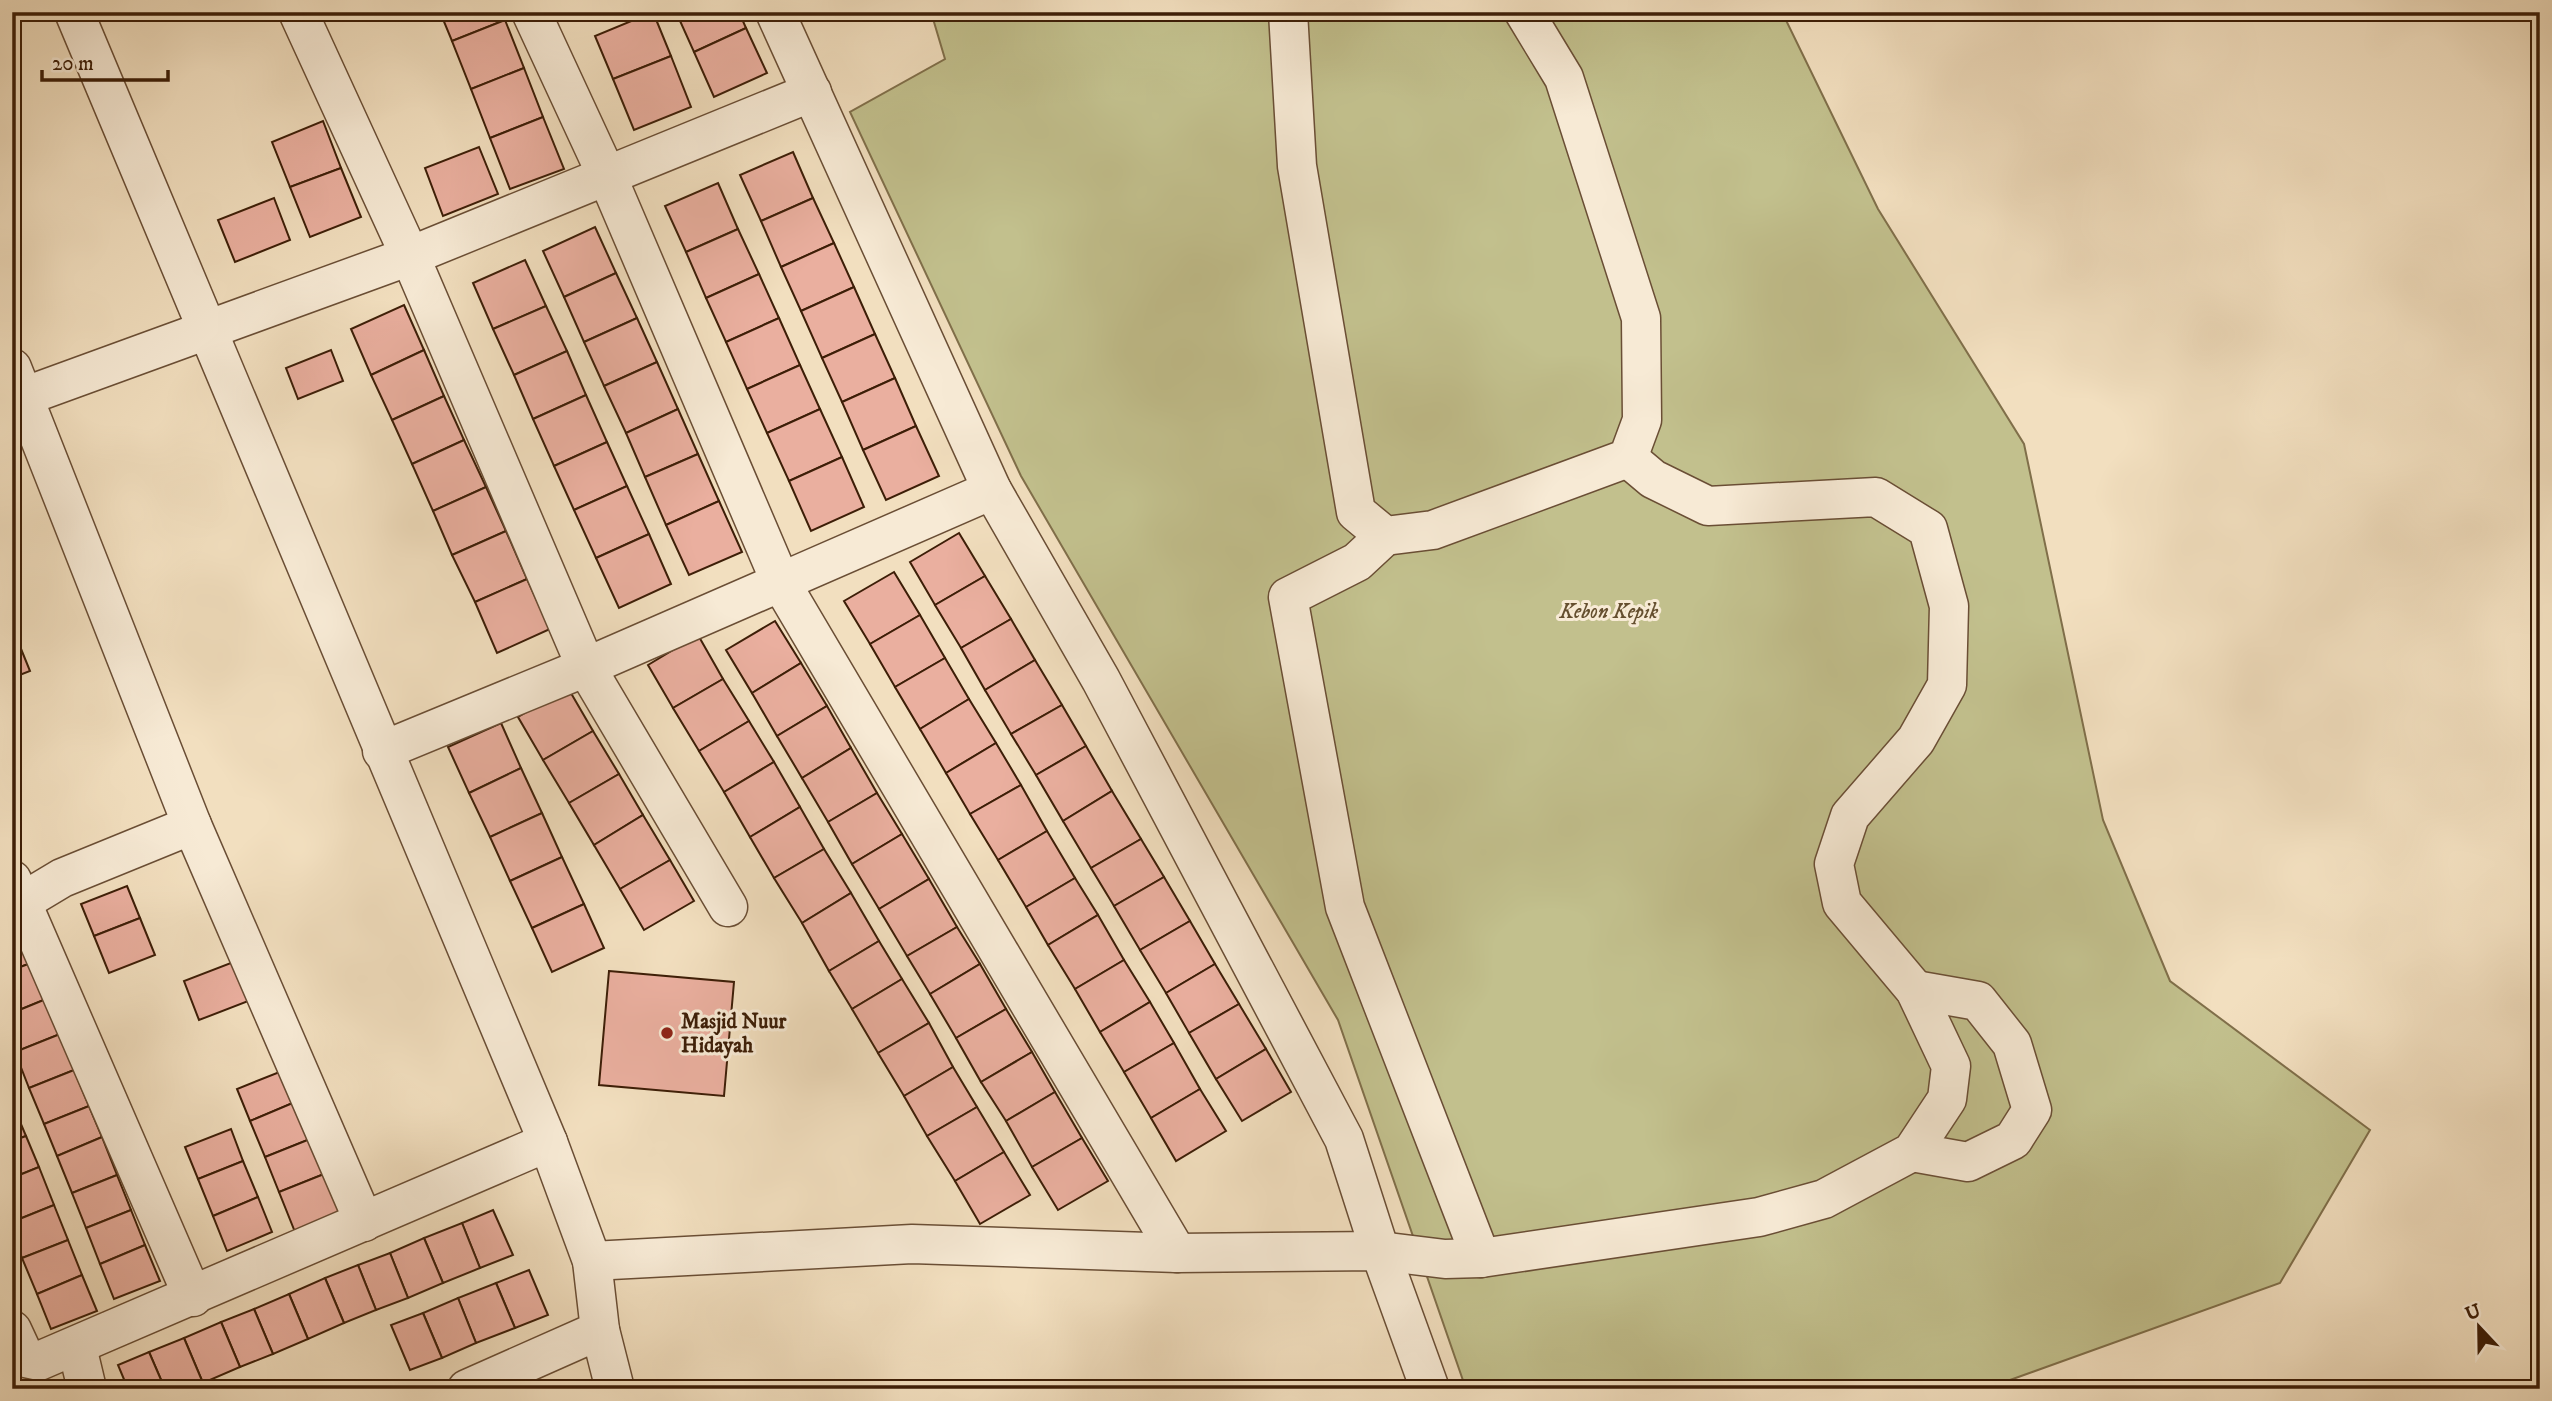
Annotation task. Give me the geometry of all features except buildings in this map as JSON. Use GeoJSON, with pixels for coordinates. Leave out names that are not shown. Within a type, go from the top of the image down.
{"type":"FeatureCollection","features":[{"type":"Feature","properties":{"kind":"street"},"geometry":{"type":"LineString","coordinates":[[74,12],[548,1142],[592,1261],[600,1331],[615,1389]]}},
{"type":"Feature","properties":{"kind":"street"},"geometry":{"type":"LineString","coordinates":[[298,12],[410,256],[586,667],[728,907]]}},
{"type":"Feature","properties":{"kind":"street"},"geometry":{"type":"LineString","coordinates":[[531,12],[607,176],[781,583],[1177,1253]]}},
{"type":"Feature","properties":{"kind":"street"},"geometry":{"type":"LineString","coordinates":[[775,12],[992,490],[1101,680],[1344,1139],[1380,1251],[1430,1389]]}},
{"type":"Feature","properties":{"kind":"street"},"geometry":{"type":"LineString","coordinates":[[1288,12],[1297,166],[1356,512],[1385,536]]}},
{"type":"Feature","properties":{"kind":"street"},"geometry":{"type":"LineString","coordinates":[[1481,1258],[1345,907],[1288,597],[1357,562],[1385,536],[1433,530],[1628,458],[1642,420],[1641,318],[1564,78],[1524,12]]}},
{"type":"Feature","properties":{"kind":"street"},"geometry":{"type":"LineString","coordinates":[[364,1222],[192,825],[16,388],[207,331],[410,256],[812,92]]}},
{"type":"Feature","properties":{"kind":"street"},"geometry":{"type":"LineString","coordinates":[[592,1261],[912,1244],[1177,1253],[1380,1251],[1445,1259],[1481,1258],[1759,1217],[1824,1199],[1912,1152],[1947,1099],[1951,1066],[1915,990],[1842,903],[1834,864],[1850,816],[1916,740],[1947,685],[1949,606],[1928,529],[1876,497],[1709,506],[1653,479],[1628,458]]}},
{"type":"Feature","properties":{"kind":"street"},"geometry":{"type":"LineString","coordinates":[[382,751],[586,667],[992,490]]}},
{"type":"Feature","properties":{"kind":"street"},"geometry":{"type":"LineString","coordinates":[[192,825],[16,897],[193,1297]]}},
{"type":"Feature","properties":{"kind":"street"},"geometry":{"type":"LineString","coordinates":[[1912,1152],[1968,1162],[2013,1140],[2032,1110],[2012,1044],[1978,1000],[1915,990]]}},
{"type":"Feature","properties":{"kind":"street"},"geometry":{"type":"LineString","coordinates":[[16,1352],[39,1361],[77,1347],[548,1142]]}},
{"type":"Feature","properties":{"kind":"street"},"geometry":{"type":"LineString","coordinates":[[467,1389],[600,1331]]}},
{"type":"Feature","properties":{"kind":"street"},"geometry":{"type":"LineString","coordinates":[[77,1347],[88,1389]]}},
{"type":"Feature","properties":{"kind":"green space","name":"Kebon Kepik"},"geometry":{"type":"Polygon","coordinates":[[[931,12],[1782,12],[1878,209],[2024,444],[2103,820],[2170,981],[2370,1130],[2280,1283],[1985,1389],[1466,1389],[1338,1020],[1021,476],[850,112],[945,59],[931,12]]]}},
{"type":"Feature","properties":{"kind":"place","name":"Masjid Nuur Hidayah"},"geometry":{"type":"Point","coordinates":[667,1033]}}]}
